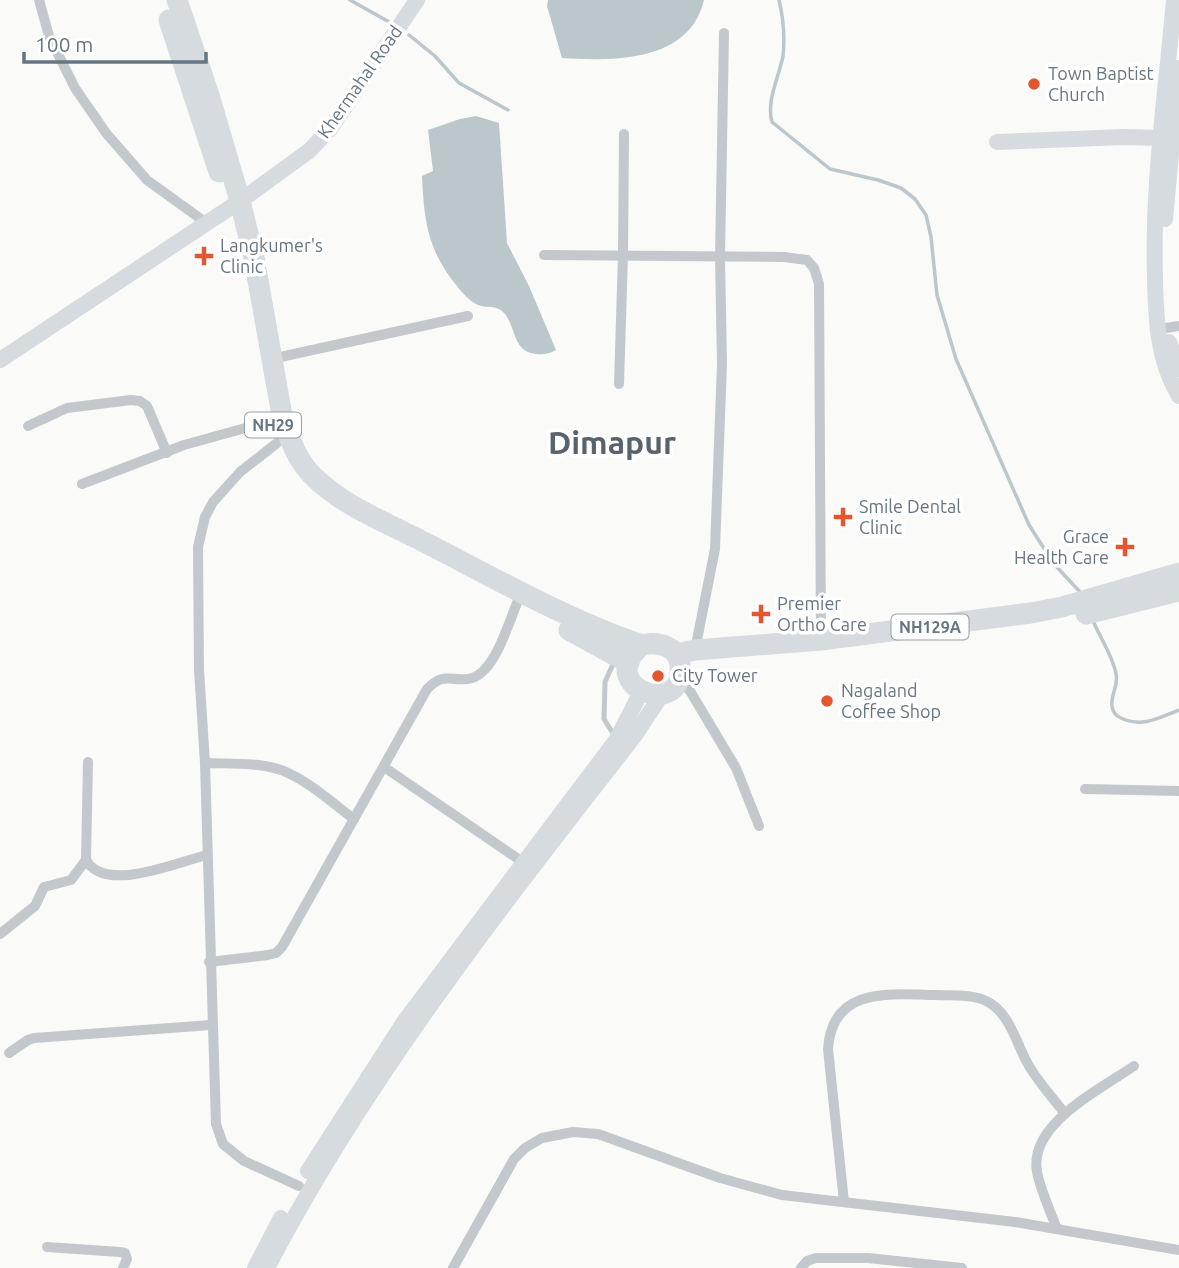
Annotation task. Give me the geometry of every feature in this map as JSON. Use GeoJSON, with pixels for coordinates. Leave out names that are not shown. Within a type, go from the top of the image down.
{"type":"FeatureCollection","features":[{"type":"Feature","properties":{"kind":"highway","name":"NH29"},"geometry":{"type":"LineString","coordinates":[[164,0],[256,271],[283,421],[293,447],[315,478],[356,506],[569,617],[642,645],[661,643],[669,647],[683,663]]}},
{"type":"Feature","properties":{"kind":"highway","name":"NH29"},"geometry":{"type":"LineString","coordinates":[[177,0],[209,95],[235,204],[275,433],[299,481],[324,502],[623,659]]}},
{"type":"Feature","properties":{"kind":"highway","name":"NH129A"},"geometry":{"type":"LineString","coordinates":[[683,663],[821,640],[1031,613],[1062,607],[1179,573]]}},
{"type":"Feature","properties":{"kind":"highway","name":"NH129A"},"geometry":{"type":"LineString","coordinates":[[683,663],[1043,624],[1179,591]]}},
{"type":"Feature","properties":{"kind":"highway"},"geometry":{"type":"LineString","coordinates":[[642,645],[623,659],[633,684],[651,693],[672,689],[683,663]]}},
{"type":"Feature","properties":{"kind":"main road","name":"Khermahal Road"},"geometry":{"type":"LineString","coordinates":[[0,360],[235,204],[309,151],[330,129],[417,0]]}},
{"type":"Feature","properties":{"kind":"main road"},"geometry":{"type":"LineString","coordinates":[[1174,0],[1153,238],[1156,329],[1167,377],[1179,396]]}},
{"type":"Feature","properties":{"kind":"main road"},"geometry":{"type":"LineString","coordinates":[[1179,68],[1164,229],[1173,327],[1172,356],[1179,369]]}},
{"type":"Feature","properties":{"kind":"main road"},"geometry":{"type":"LineString","coordinates":[[997,142],[1160,138]]}},
{"type":"Feature","properties":{"kind":"main road"},"geometry":{"type":"LineString","coordinates":[[255,1268],[299,1186],[404,1022],[651,693]]}},
{"type":"Feature","properties":{"kind":"main road"},"geometry":{"type":"LineString","coordinates":[[267,1268],[320,1171],[440,990],[635,735],[651,693]]}},
{"type":"Feature","properties":{"kind":"street"},"geometry":{"type":"LineString","coordinates":[[38,0],[49,36],[75,89],[106,133],[147,180],[205,222]]}},
{"type":"Feature","properties":{"kind":"street"},"geometry":{"type":"LineString","coordinates":[[724,33],[720,257],[722,364],[715,549],[683,663],[690,691],[736,768],[759,826]]}},
{"type":"Feature","properties":{"kind":"street"},"geometry":{"type":"LineString","coordinates":[[619,384],[624,134]]}},
{"type":"Feature","properties":{"kind":"street"},"geometry":{"type":"LineString","coordinates":[[544,255],[784,257],[807,260],[814,268],[819,284],[821,640]]}},
{"type":"Feature","properties":{"kind":"street"},"geometry":{"type":"LineString","coordinates":[[271,359],[468,316]]}},
{"type":"Feature","properties":{"kind":"street"},"geometry":{"type":"LineString","coordinates":[[28,426],[67,408],[140,401],[147,406],[167,453]]}},
{"type":"Feature","properties":{"kind":"street"},"geometry":{"type":"LineString","coordinates":[[82,484],[206,439],[275,433]]}},
{"type":"Feature","properties":{"kind":"street"},"geometry":{"type":"LineString","coordinates":[[275,433],[213,502],[205,517],[198,547],[211,1026],[215,1124],[223,1144],[244,1161],[299,1186]]}},
{"type":"Feature","properties":{"kind":"street"},"geometry":{"type":"LineString","coordinates":[[209,962],[268,955],[276,953],[282,947],[427,689],[443,677],[468,679],[489,667],[517,603]]}},
{"type":"Feature","properties":{"kind":"street"},"geometry":{"type":"LineString","coordinates":[[88,762],[86,860],[91,869],[113,876],[135,874],[207,855]]}},
{"type":"Feature","properties":{"kind":"street"},"geometry":{"type":"LineString","coordinates":[[205,763],[265,766],[281,770],[296,777],[354,819]]}},
{"type":"Feature","properties":{"kind":"street"},"geometry":{"type":"LineString","coordinates":[[384,767],[524,863]]}},
{"type":"Feature","properties":{"kind":"street"},"geometry":{"type":"LineString","coordinates":[[1085,789],[1179,791]]}},
{"type":"Feature","properties":{"kind":"street"},"geometry":{"type":"LineString","coordinates":[[0,934],[35,906],[44,887],[71,880],[86,860]]}},
{"type":"Feature","properties":{"kind":"street"},"geometry":{"type":"LineString","coordinates":[[845,1202],[828,1049],[829,1034],[835,1019],[859,1000],[881,994],[984,999],[997,1007],[1028,1065],[1065,1114]]}},
{"type":"Feature","properties":{"kind":"street"},"geometry":{"type":"LineString","coordinates":[[9,1053],[34,1038],[211,1026]]}},
{"type":"Feature","properties":{"kind":"street"},"geometry":{"type":"LineString","coordinates":[[1056,1229],[1037,1171],[1038,1147],[1048,1131],[1065,1114],[1134,1066]]}},
{"type":"Feature","properties":{"kind":"street"},"geometry":{"type":"LineString","coordinates":[[453,1268],[514,1159],[525,1147],[542,1138],[573,1132],[598,1134],[720,1178],[769,1191],[1056,1229],[1179,1251]]}},
{"type":"Feature","properties":{"kind":"street"},"geometry":{"type":"LineString","coordinates":[[47,1247],[120,1252],[125,1254],[127,1259],[123,1268]]}},
{"type":"Feature","properties":{"kind":"street"},"geometry":{"type":"LineString","coordinates":[[800,1268],[807,1261],[816,1258],[842,1258],[904,1261],[962,1268]]}},
{"type":"Feature","properties":{"kind":"lane"},"geometry":{"type":"LineString","coordinates":[[617,739],[604,719],[605,682],[623,659]]}},
{"type":"Feature","properties":{"kind":"shaded area"},"geometry":{"type":"Polygon","coordinates":[[[548,0],[704,0],[696,21],[683,36],[666,47],[625,58],[603,59],[562,58],[547,6],[548,0]]]}},
{"type":"Feature","properties":{"kind":"shaded area"},"geometry":{"type":"Polygon","coordinates":[[[476,116],[499,123],[507,243],[556,350],[548,353],[536,354],[523,349],[502,311],[476,304],[464,294],[437,256],[428,232],[422,176],[433,171],[428,130],[476,116]]]}},
{"type":"Feature","properties":{"kind":"waterway"},"geometry":{"type":"LineString","coordinates":[[350,0],[391,23]]}},
{"type":"Feature","properties":{"kind":"waterway"},"geometry":{"type":"LineString","coordinates":[[779,0],[784,49],[772,97],[772,122],[830,169],[901,188],[915,199],[926,215],[937,295],[956,359],[1029,525],[1054,564],[1081,593]]}},
{"type":"Feature","properties":{"kind":"waterway"},"geometry":{"type":"LineString","coordinates":[[409,35],[435,56],[459,83],[508,110]]}},
{"type":"Feature","properties":{"kind":"waterway"},"geometry":{"type":"LineString","coordinates":[[1094,623],[1110,655],[1117,678],[1112,702],[1116,715],[1129,721],[1143,722],[1179,710]]}},
{"type":"Feature","properties":{"kind":"place","name":"Town Baptist Church"},"geometry":{"type":"Point","coordinates":[1034,84]}},
{"type":"Feature","properties":{"kind":"place","name":"Langkumer's Clinic"},"geometry":{"type":"Point","coordinates":[204,256]}},
{"type":"Feature","properties":{"kind":"place","name":"Smile Dental Clinic"},"geometry":{"type":"Point","coordinates":[843,517]}},
{"type":"Feature","properties":{"kind":"place","name":"Grace Health Care"},"geometry":{"type":"Point","coordinates":[1125,547]}},
{"type":"Feature","properties":{"kind":"place","name":"Premier Ortho Care"},"geometry":{"type":"Point","coordinates":[761,614]}},
{"type":"Feature","properties":{"kind":"place","name":"City Tower"},"geometry":{"type":"Point","coordinates":[658,676]}},
{"type":"Feature","properties":{"kind":"place","name":"Nagaland Coffee Shop"},"geometry":{"type":"Point","coordinates":[827,701]}},
{"type":"Feature","properties":{"kind":"district","name":"Dimapur"},"geometry":{"type":"Point","coordinates":[612,443]}}]}
